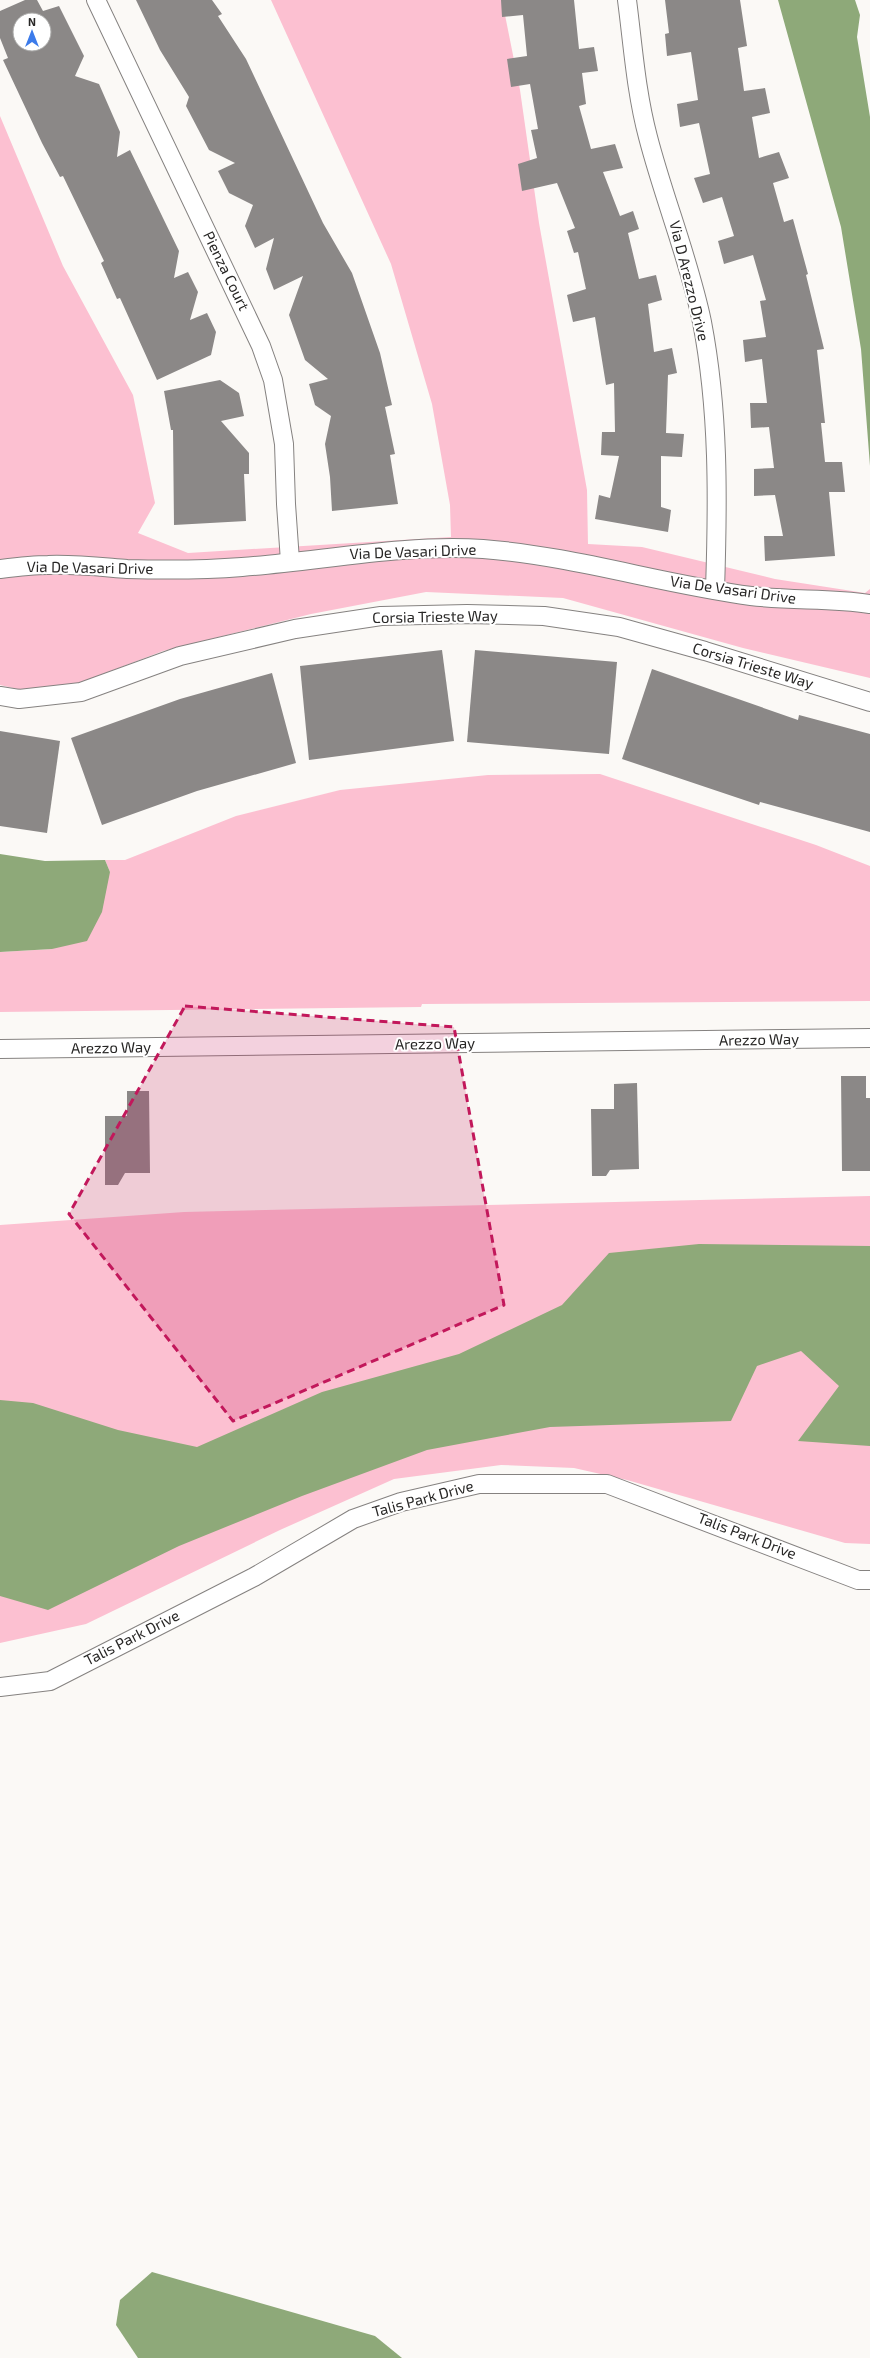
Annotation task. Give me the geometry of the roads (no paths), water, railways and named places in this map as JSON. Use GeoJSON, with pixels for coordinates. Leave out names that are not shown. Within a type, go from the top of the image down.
{"type":"FeatureCollection","features":[{"type":"Feature","properties":{"kind":"street","name":"Pienza Court"},"geometry":{"type":"LineString","coordinates":[[96,0],[246,310],[263,353],[272,380],[284,444],[290,561]]}},
{"type":"Feature","properties":{"kind":"street","name":"Via D Arezzo Drive"},"geometry":{"type":"LineString","coordinates":[[626,0],[640,106],[658,172],[692,280],[702,322],[714,398],[717,532],[715,590]]}},
{"type":"Feature","properties":{"kind":"street","name":"Via De Vasari Drive"},"geometry":{"type":"LineString","coordinates":[[0,569],[49,564],[128,569],[205,569],[242,567],[379,552],[436,548],[482,549],[554,556],[715,590],[794,600],[870,604]]}},
{"type":"Feature","properties":{"kind":"street","name":"Corsia Trieste Way"},"geometry":{"type":"LineString","coordinates":[[0,696],[19,699],[81,692],[180,656],[295,628],[381,616],[467,614],[544,616],[619,627],[704,651],[870,702]]}},
{"type":"Feature","properties":{"kind":"street","name":"Arezzo Way"},"geometry":{"type":"LineString","coordinates":[[0,1049],[870,1038]]}},
{"type":"Feature","properties":{"kind":"street","name":"Talis Park Drive"},"geometry":{"type":"LineString","coordinates":[[0,1687],[50,1681],[254,1577],[353,1519],[401,1502],[479,1484],[607,1484],[858,1580],[870,1580]]}}]}
